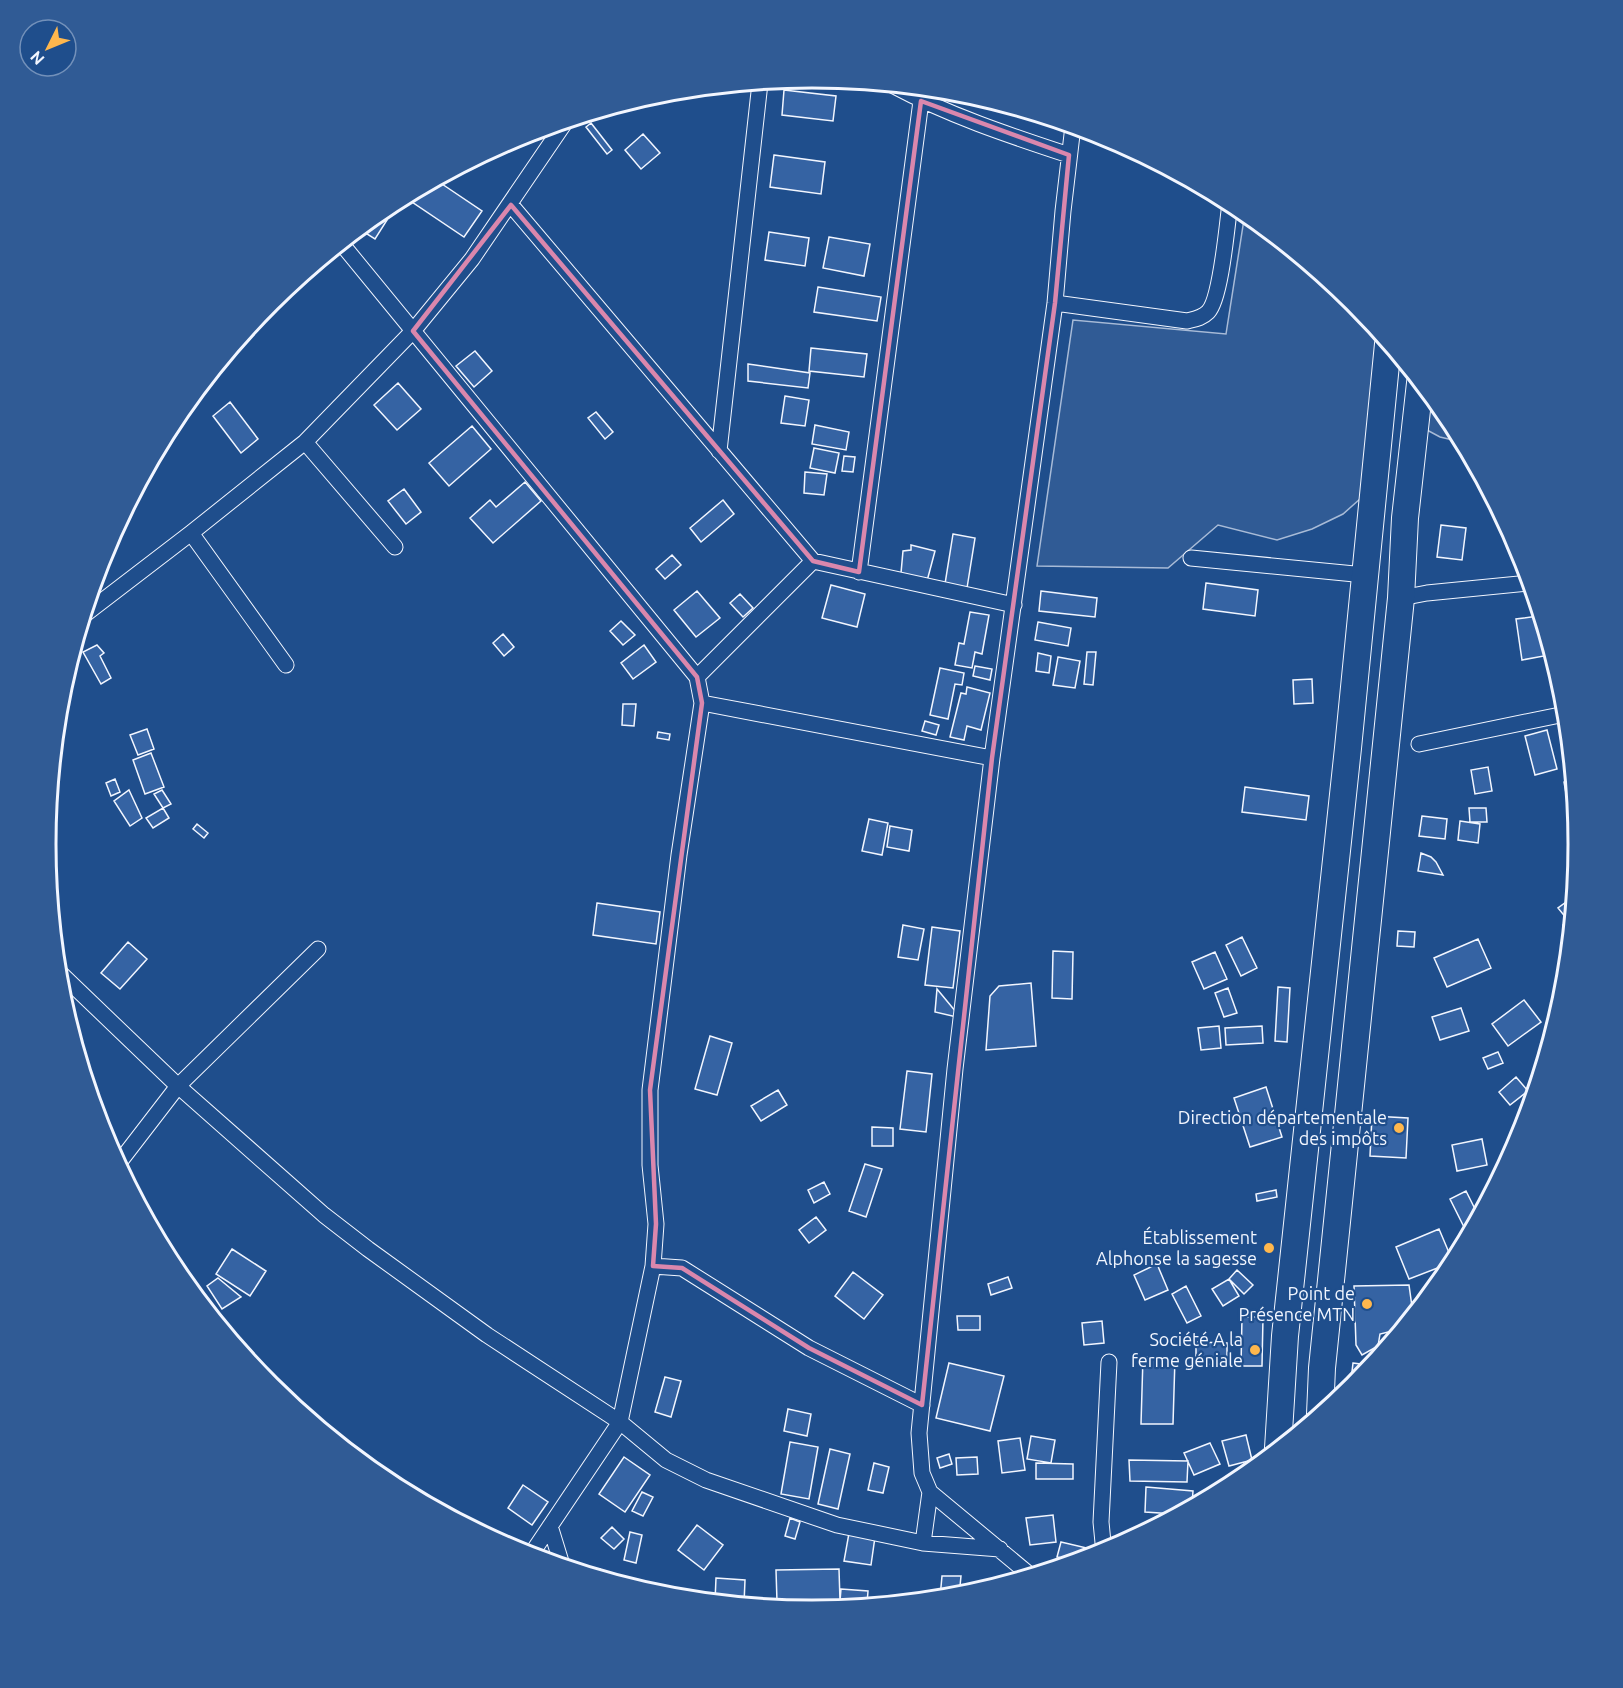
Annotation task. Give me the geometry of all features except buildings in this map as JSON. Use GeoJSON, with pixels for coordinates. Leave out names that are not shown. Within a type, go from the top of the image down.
{"type":"FeatureCollection","features":[{"type":"Feature","properties":{"kind":"highway"},"geometry":{"type":"LineString","coordinates":[[1279,1438],[1285,1336],[1387,355]]}},
{"type":"Feature","properties":{"kind":"highway"},"geometry":{"type":"LineString","coordinates":[[1321,1402],[1324,1348],[1401,598],[1405,518],[1419,395]]}},
{"type":"Feature","properties":{"kind":"street"},"geometry":{"type":"LineString","coordinates":[[718,451],[759,90]]}},
{"type":"Feature","properties":{"kind":"street"},"geometry":{"type":"LineString","coordinates":[[909,94],[989,129],[1069,155]]}},
{"type":"Feature","properties":{"kind":"street"},"geometry":{"type":"LineString","coordinates":[[860,572],[921,100]]}},
{"type":"Feature","properties":{"kind":"street"},"geometry":{"type":"LineString","coordinates":[[94,607],[305,442],[413,331],[472,259],[559,131]]}},
{"type":"Feature","properties":{"kind":"street"},"geometry":{"type":"LineString","coordinates":[[1023,1569],[930,1492],[922,1473],[920,1433],[955,1069],[992,758],[1056,303],[1072,135]]}},
{"type":"Feature","properties":{"kind":"street"},"geometry":{"type":"LineString","coordinates":[[511,205],[813,561],[1014,605]]}},
{"type":"Feature","properties":{"kind":"street"},"geometry":{"type":"LineString","coordinates":[[1056,303],[1187,321],[1200,318],[1210,310],[1218,290],[1229,213]]}},
{"type":"Feature","properties":{"kind":"street"},"geometry":{"type":"LineString","coordinates":[[346,249],[697,677],[702,703],[679,855],[650,1090],[650,1165],[656,1224],[653,1266],[620,1422],[536,1547]]}},
{"type":"Feature","properties":{"kind":"street"},"geometry":{"type":"LineString","coordinates":[[305,442],[395,547]]}},
{"type":"Feature","properties":{"kind":"street"},"geometry":{"type":"LineString","coordinates":[[191,533],[286,665]]}},
{"type":"Feature","properties":{"kind":"street"},"geometry":{"type":"LineString","coordinates":[[1191,558],[1365,575]]}},
{"type":"Feature","properties":{"kind":"street"},"geometry":{"type":"LineString","coordinates":[[697,677],[813,561]]}},
{"type":"Feature","properties":{"kind":"street"},"geometry":{"type":"LineString","coordinates":[[1401,598],[1427,593],[1521,584]]}},
{"type":"Feature","properties":{"kind":"street"},"geometry":{"type":"LineString","coordinates":[[702,703],[992,758]]}},
{"type":"Feature","properties":{"kind":"street"},"geometry":{"type":"LineString","coordinates":[[1419,744],[1556,716]]}},
{"type":"Feature","properties":{"kind":"street"},"geometry":{"type":"LineString","coordinates":[[124,1157],[178,1086],[318,949]]}},
{"type":"Feature","properties":{"kind":"street"},"geometry":{"type":"LineString","coordinates":[[68,982],[178,1086],[324,1215],[487,1335],[620,1422],[666,1460],[706,1480],[837,1525],[923,1543],[1000,1549]]}},
{"type":"Feature","properties":{"kind":"street"},"geometry":{"type":"LineString","coordinates":[[653,1266],[682,1268],[809,1348],[922,1405]]}},
{"type":"Feature","properties":{"kind":"street"},"geometry":{"type":"LineString","coordinates":[[1103,1541],[1101,1522],[1109,1362]]}},
{"type":"Feature","properties":{"kind":"street"},"geometry":{"type":"LineString","coordinates":[[923,1543],[930,1492]]}},
{"type":"Feature","properties":{"kind":"street"},"geometry":{"type":"LineString","coordinates":[[550,1527],[559,1557]]}},
{"type":"Feature","properties":{"kind":"highlighted area"},"geometry":{"type":"Polygon","coordinates":[[[921,101],[1069,155],[1055,303],[992,758],[922,1405],[809,1348],[682,1268],[653,1266],[656,1224],[650,1090],[702,703],[697,677],[413,331],[511,205],[813,561],[859,572],[921,101]]]}},
{"type":"Feature","properties":{"kind":"shaded area"},"geometry":{"type":"Polygon","coordinates":[[[1243,223],[1310,276],[1346,309],[1376,342],[1360,499],[1343,514],[1312,529],[1277,540],[1218,525],[1168,568],[1037,566],[1073,320],[1226,334],[1243,223]]]}},
{"type":"Feature","properties":{"kind":"shaded area"},"geometry":{"type":"Polygon","coordinates":[[[1415,390],[1449,439],[1440,437],[1412,422],[1415,390]]]}},
{"type":"Feature","properties":{"kind":"place","name":"Direction départementale des impôts"},"geometry":{"type":"Point","coordinates":[1399,1128]}},
{"type":"Feature","properties":{"kind":"place","name":"Établissement Alphonse la sagesse"},"geometry":{"type":"Point","coordinates":[1269,1248]}},
{"type":"Feature","properties":{"kind":"place","name":"Point de Présence MTN"},"geometry":{"type":"Point","coordinates":[1367,1304]}},
{"type":"Feature","properties":{"kind":"place","name":"Société A la ferme géniale"},"geometry":{"type":"Point","coordinates":[1255,1350]}}]}
